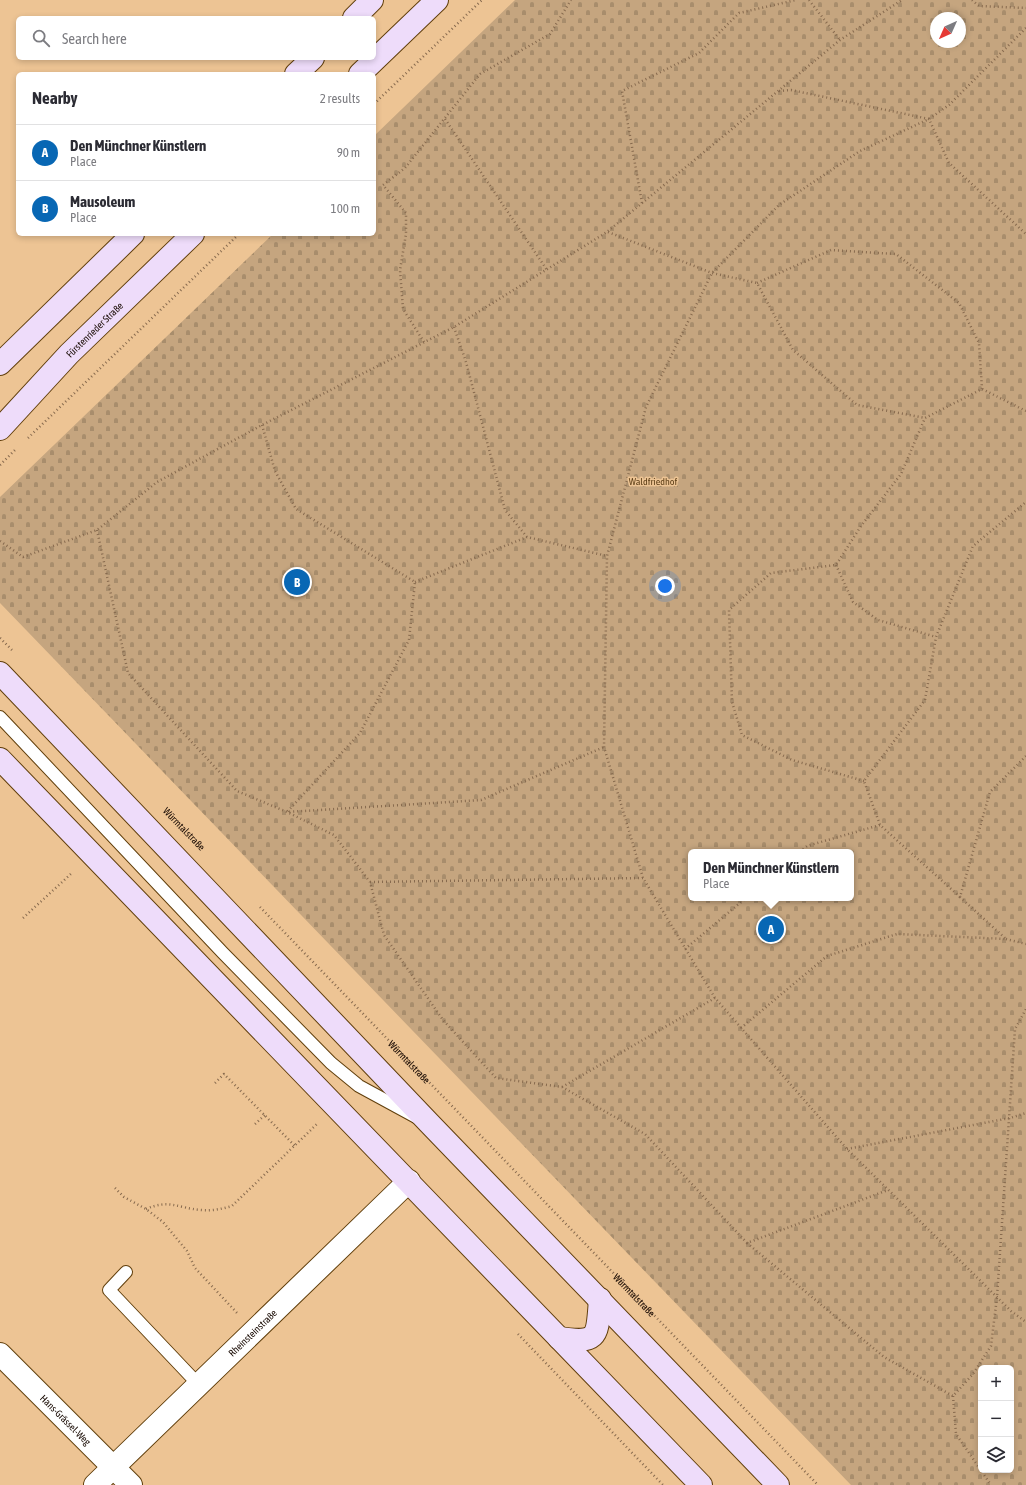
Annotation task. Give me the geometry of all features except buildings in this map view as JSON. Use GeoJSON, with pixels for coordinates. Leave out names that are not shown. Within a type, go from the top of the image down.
{"type":"FeatureCollection","features":[{"type":"Feature","properties":{"kind":"main road"},"geometry":{"type":"LineString","coordinates":[[356,16],[372,0]]}},
{"type":"Feature","properties":{"kind":"main road"},"geometry":{"type":"LineString","coordinates":[[376,59],[437,0]]}},
{"type":"Feature","properties":{"kind":"main road"},"geometry":{"type":"LineString","coordinates":[[298,72],[311,60]]}},
{"type":"Feature","properties":{"kind":"main road"},"geometry":{"type":"LineString","coordinates":[[362,72],[375,60]]}},
{"type":"Feature","properties":{"kind":"main road"},"geometry":{"type":"LineString","coordinates":[[0,364],[131,236]]}},
{"type":"Feature","properties":{"kind":"main road","name":"Fürstenrieder Straße"},"geometry":{"type":"LineString","coordinates":[[0,429],[69,354],[191,236]]}},
{"type":"Feature","properties":{"kind":"main road"},"geometry":{"type":"LineString","coordinates":[[0,673],[429,1123],[778,1485]]}},
{"type":"Feature","properties":{"kind":"main road"},"geometry":{"type":"LineString","coordinates":[[0,759],[701,1485]]}},
{"type":"Feature","properties":{"kind":"main road"},"geometry":{"type":"LineString","coordinates":[[559,1338],[580,1341],[590,1340],[595,1335],[598,1324],[600,1299]]}},
{"type":"Feature","properties":{"kind":"street","name":"Rheinsteinstraße"},"geometry":{"type":"LineString","coordinates":[[95,1485],[409,1182]]}},
{"type":"Feature","properties":{"kind":"street","name":"Hans-Grässel-Weg"},"geometry":{"type":"LineString","coordinates":[[0,1354],[131,1485]]}},
{"type":"Feature","properties":{"kind":"lane"},"geometry":{"type":"LineString","coordinates":[[0,717],[222,953],[331,1063],[359,1086],[429,1123]]}},
{"type":"Feature","properties":{"kind":"lane"},"geometry":{"type":"LineString","coordinates":[[126,1272],[109,1290],[199,1385]]}},
{"type":"Feature","properties":{"kind":"path"},"geometry":{"type":"LineString","coordinates":[[376,102],[482,0]]}},
{"type":"Feature","properties":{"kind":"path"},"geometry":{"type":"LineString","coordinates":[[424,342],[403,309],[400,270],[406,234],[406,213],[383,185],[405,168],[445,120],[480,74],[550,34],[571,0]]}},
{"type":"Feature","properties":{"kind":"path"},"geometry":{"type":"LineString","coordinates":[[642,203],[622,91],[699,52],[738,13],[796,0]]}},
{"type":"Feature","properties":{"kind":"path"},"geometry":{"type":"LineString","coordinates":[[809,0],[840,40]]}},
{"type":"Feature","properties":{"kind":"path"},"geometry":{"type":"LineString","coordinates":[[0,541],[23,557],[98,530],[158,482],[262,425],[454,327],[607,232],[840,40],[902,0]]}},
{"type":"Feature","properties":{"kind":"path"},"geometry":{"type":"LineString","coordinates":[[972,0],[979,6],[1026,8]]}},
{"type":"Feature","properties":{"kind":"path"},"geometry":{"type":"LineString","coordinates":[[1026,28],[949,105],[929,119],[860,150],[779,205],[712,273],[646,407],[607,556],[604,747],[643,878],[715,998],[847,1149],[1011,1312],[1026,1322]]}},
{"type":"Feature","properties":{"kind":"path"},"geometry":{"type":"LineString","coordinates":[[778,91],[791,90],[929,119]]}},
{"type":"Feature","properties":{"kind":"path"},"geometry":{"type":"LineString","coordinates":[[929,119],[949,163],[1026,234]]}},
{"type":"Feature","properties":{"kind":"path"},"geometry":{"type":"LineString","coordinates":[[445,120],[547,270]]}},
{"type":"Feature","properties":{"kind":"path"},"geometry":{"type":"LineString","coordinates":[[607,232],[712,273],[757,283],[831,250],[896,254],[959,303],[979,343],[982,389]]}},
{"type":"Feature","properties":{"kind":"path"},"geometry":{"type":"LineString","coordinates":[[23,443],[237,236]]}},
{"type":"Feature","properties":{"kind":"path"},"geometry":{"type":"LineString","coordinates":[[757,283],[793,350],[857,405],[925,418],[982,389]]}},
{"type":"Feature","properties":{"kind":"path"},"geometry":{"type":"LineString","coordinates":[[454,327],[466,362],[505,510],[527,537]]}},
{"type":"Feature","properties":{"kind":"path"},"geometry":{"type":"LineString","coordinates":[[982,389],[1026,411]]}},
{"type":"Feature","properties":{"kind":"path"},"geometry":{"type":"LineString","coordinates":[[836,565],[861,526],[901,474],[925,418]]}},
{"type":"Feature","properties":{"kind":"path"},"geometry":{"type":"LineString","coordinates":[[262,425],[275,471],[296,509],[415,582]]}},
{"type":"Feature","properties":{"kind":"path"},"geometry":{"type":"LineString","coordinates":[[0,464],[17,448]]}},
{"type":"Feature","properties":{"kind":"path"},"geometry":{"type":"LineString","coordinates":[[864,781],[925,700],[936,637],[973,546],[1026,502]]}},
{"type":"Feature","properties":{"kind":"path"},"geometry":{"type":"LineString","coordinates":[[98,530],[128,673],[237,791],[287,812],[334,835],[370,882],[384,935],[443,1020],[496,1078],[562,1087],[645,1134],[747,1243],[884,1357],[953,1396]]}},
{"type":"Feature","properties":{"kind":"path"},"geometry":{"type":"LineString","coordinates":[[415,582],[527,537],[607,556]]}},
{"type":"Feature","properties":{"kind":"path"},"geometry":{"type":"LineString","coordinates":[[836,565],[853,602],[878,620],[936,637]]}},
{"type":"Feature","properties":{"kind":"path"},"geometry":{"type":"LineString","coordinates":[[836,565],[771,573],[729,610],[732,702],[742,735],[792,760],[864,781]]}},
{"type":"Feature","properties":{"kind":"path"},"geometry":{"type":"LineString","coordinates":[[287,812],[360,733],[409,640],[415,582]]}},
{"type":"Feature","properties":{"kind":"path"},"geometry":{"type":"LineString","coordinates":[[0,638],[17,655]]}},
{"type":"Feature","properties":{"kind":"path"},"geometry":{"type":"LineString","coordinates":[[287,812],[481,800],[604,747]]}},
{"type":"Feature","properties":{"kind":"path"},"geometry":{"type":"LineString","coordinates":[[960,897],[990,792],[1026,756]]}},
{"type":"Feature","properties":{"kind":"path"},"geometry":{"type":"LineString","coordinates":[[864,781],[880,825],[1006,939]]}},
{"type":"Feature","properties":{"kind":"path"},"geometry":{"type":"LineString","coordinates":[[804,849],[807,846],[880,825]]}},
{"type":"Feature","properties":{"kind":"path"},"geometry":{"type":"LineString","coordinates":[[23,918],[73,872]]}},
{"type":"Feature","properties":{"kind":"path"},"geometry":{"type":"LineString","coordinates":[[370,882],[643,878]]}},
{"type":"Feature","properties":{"kind":"path","name":"Würmtalstraße"},"geometry":{"type":"LineString","coordinates":[[254,901],[818,1485]]}},
{"type":"Feature","properties":{"kind":"path"},"geometry":{"type":"LineString","coordinates":[[685,949],[742,901]]}},
{"type":"Feature","properties":{"kind":"path"},"geometry":{"type":"LineString","coordinates":[[741,1028],[827,956],[897,934],[1006,939],[1026,944]]}},
{"type":"Feature","properties":{"kind":"path"},"geometry":{"type":"LineString","coordinates":[[562,1087],[715,998]]}},
{"type":"Feature","properties":{"kind":"path"},"geometry":{"type":"LineString","coordinates":[[991,1485],[956,1434],[953,1396],[973,1374],[991,1346],[997,1297],[1015,1029],[1026,1009]]}},
{"type":"Feature","properties":{"kind":"path"},"geometry":{"type":"LineString","coordinates":[[216,1082],[224,1074],[295,1146]]}},
{"type":"Feature","properties":{"kind":"path"},"geometry":{"type":"LineString","coordinates":[[847,1149],[1010,1118],[1026,1113]]}},
{"type":"Feature","properties":{"kind":"path"},"geometry":{"type":"LineString","coordinates":[[255,1124],[265,1115]]}},
{"type":"Feature","properties":{"kind":"path"},"geometry":{"type":"LineString","coordinates":[[146,1209],[158,1203],[178,1205],[200,1210],[218,1210],[232,1206],[317,1124]]}},
{"type":"Feature","properties":{"kind":"path"},"geometry":{"type":"LineString","coordinates":[[115,1188],[124,1197],[146,1209],[163,1222],[187,1250],[195,1268],[254,1332]]}},
{"type":"Feature","properties":{"kind":"path"},"geometry":{"type":"LineString","coordinates":[[747,1243],[888,1190]]}},
{"type":"Feature","properties":{"kind":"green space","name":"Waldfriedhof"},"geometry":{"type":"Polygon","coordinates":[[[515,0],[1026,0],[1026,1485],[851,1485],[0,603],[0,497],[271,236],[376,236],[376,134],[515,0]]]}},
{"type":"Feature","properties":{"kind":"place","name":"Mausoleum"},"geometry":{"type":"Point","coordinates":[297,582]}},
{"type":"Feature","properties":{"kind":"place","name":"Den Münchner Künstlern"},"geometry":{"type":"Point","coordinates":[771,929]}}]}
